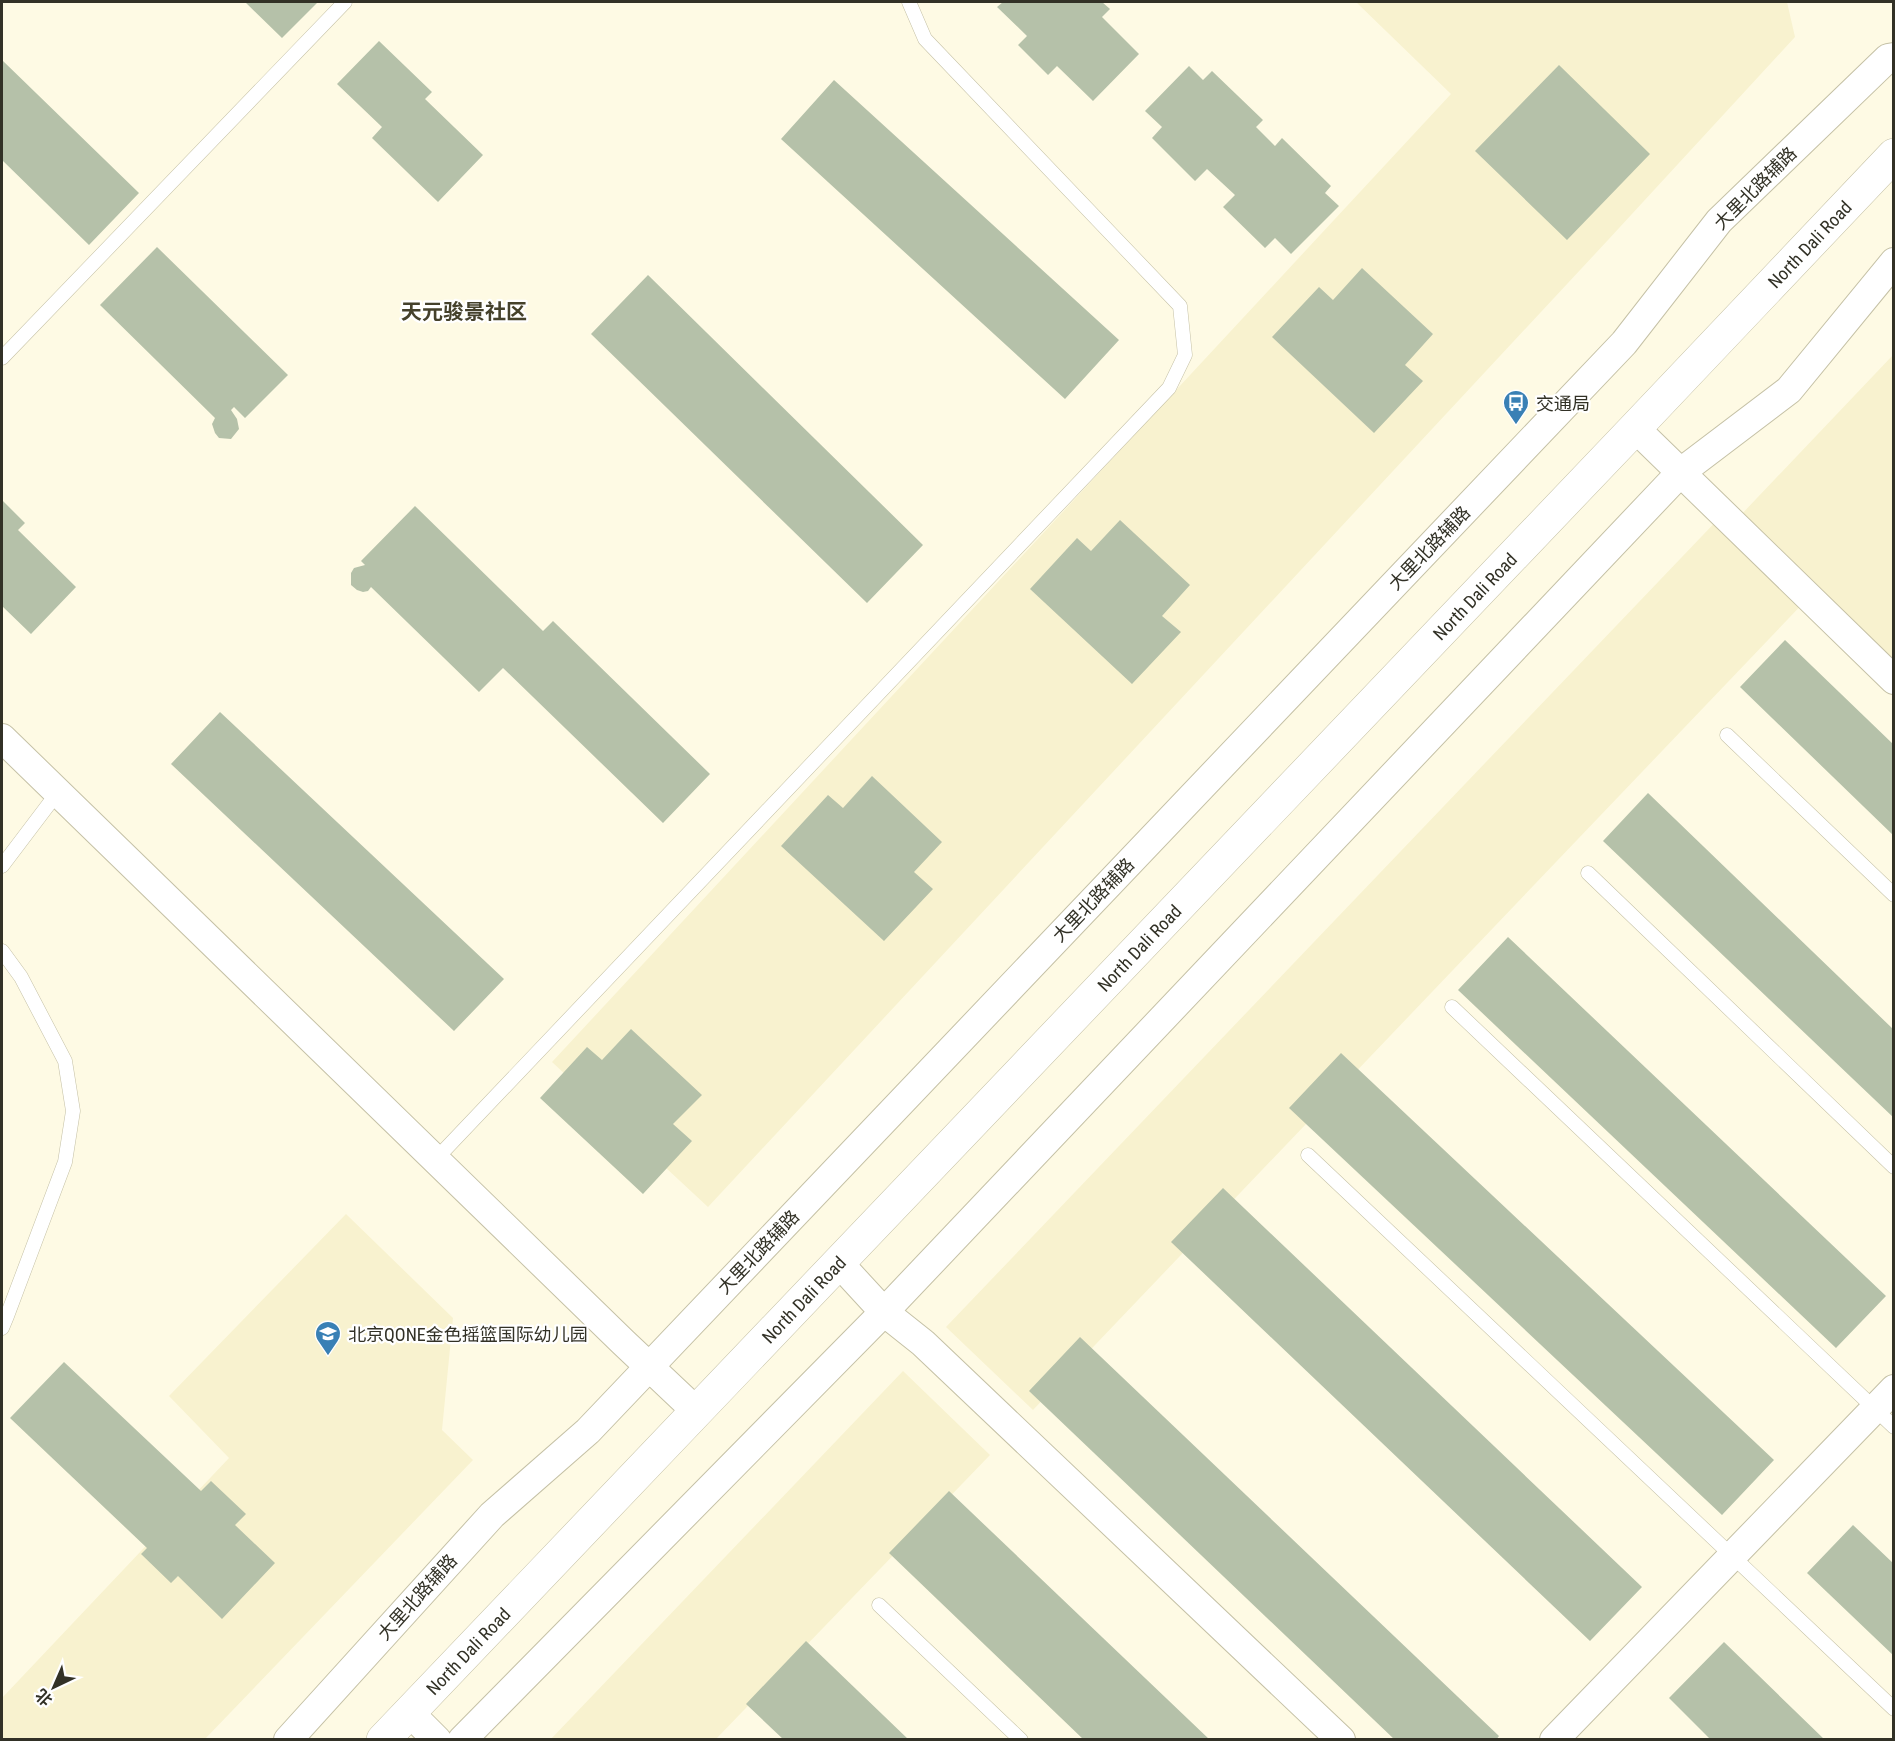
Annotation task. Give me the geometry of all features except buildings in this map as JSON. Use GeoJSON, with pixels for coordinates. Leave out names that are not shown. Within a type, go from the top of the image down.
{"type":"FeatureCollection","features":[{"type":"Feature","properties":{"kind":"main road","name":"North Dali Road"},"geometry":{"type":"LineString","coordinates":[[382,1740],[1635,429],[1893,155]]}},
{"type":"Feature","properties":{"kind":"street","name":"大里北路辅路"},"geometry":{"type":"LineString","coordinates":[[288,1740],[492,1515],[588,1431],[1624,343],[1719,221],[1888,58],[1893,57]]}},
{"type":"Feature","properties":{"kind":"street"},"geometry":{"type":"LineString","coordinates":[[462,1740],[884,1312],[1681,472],[1789,390],[1893,262]]}},
{"type":"Feature","properties":{"kind":"street"},"geometry":{"type":"LineString","coordinates":[[1635,429],[1893,680]]}},
{"type":"Feature","properties":{"kind":"street"},"geometry":{"type":"LineString","coordinates":[[4,745],[58,792],[696,1412]]}},
{"type":"Feature","properties":{"kind":"street"},"geometry":{"type":"LineString","coordinates":[[838,1262],[884,1312],[923,1343],[1341,1740]]}},
{"type":"Feature","properties":{"kind":"street"},"geometry":{"type":"LineString","coordinates":[[1554,1740],[1732,1555],[1887,1409]]}},
{"type":"Feature","properties":{"kind":"street"},"geometry":{"type":"LineString","coordinates":[[409,1712],[437,1740]]}},
{"type":"Feature","properties":{"kind":"lane"},"geometry":{"type":"LineString","coordinates":[[2,358],[345,2]]}},
{"type":"Feature","properties":{"kind":"lane"},"geometry":{"type":"LineString","coordinates":[[435,1159],[1169,388],[1185,355],[1179,306],[925,39],[909,2]]}},
{"type":"Feature","properties":{"kind":"lane"},"geometry":{"type":"LineString","coordinates":[[1726,735],[1893,895]]}},
{"type":"Feature","properties":{"kind":"lane"},"geometry":{"type":"LineString","coordinates":[[2,866],[58,792]]}},
{"type":"Feature","properties":{"kind":"lane"},"geometry":{"type":"LineString","coordinates":[[1588,873],[1893,1167]]}},
{"type":"Feature","properties":{"kind":"lane"},"geometry":{"type":"LineString","coordinates":[[2,951],[21,977],[65,1062],[73,1111],[65,1162],[2,1328]]}},
{"type":"Feature","properties":{"kind":"lane"},"geometry":{"type":"LineString","coordinates":[[1452,1007],[1887,1409]]}},
{"type":"Feature","properties":{"kind":"lane"},"geometry":{"type":"LineString","coordinates":[[1308,1155],[1893,1709]]}},
{"type":"Feature","properties":{"kind":"lane"},"geometry":{"type":"LineString","coordinates":[[879,1605],[1021,1740]]}},
{"type":"Feature","properties":{"kind":"shaded area"},"geometry":{"type":"Polygon","coordinates":[[[1356,2],[1787,2],[1795,37],[708,1207],[552,1062],[1451,94],[1356,2]]]}},
{"type":"Feature","properties":{"kind":"shaded area"},"geometry":{"type":"Polygon","coordinates":[[[1893,355],[1893,673],[1810,596],[1033,1410],[946,1327],[1724,513],[1738,518],[1893,355]]]}},
{"type":"Feature","properties":{"kind":"shaded area"},"geometry":{"type":"Polygon","coordinates":[[[346,1214],[453,1318],[442,1430],[473,1460],[205,1739],[2,1739],[2,1698],[229,1458],[169,1396],[346,1214]]]}},
{"type":"Feature","properties":{"kind":"shaded area"},"geometry":{"type":"Polygon","coordinates":[[[903,1371],[990,1455],[716,1739],[550,1740],[903,1371]]]}},
{"type":"Feature","properties":{"kind":"place","name":"交通局"},"geometry":{"type":"Point","coordinates":[1516,426]}},
{"type":"Feature","properties":{"kind":"place","name":"北京QONE金色摇篮国际幼儿园"},"geometry":{"type":"Point","coordinates":[328,1357]}},
{"type":"Feature","properties":{"kind":"district","name":"天元骏景社区"},"geometry":{"type":"Point","coordinates":[464,312]}}]}
